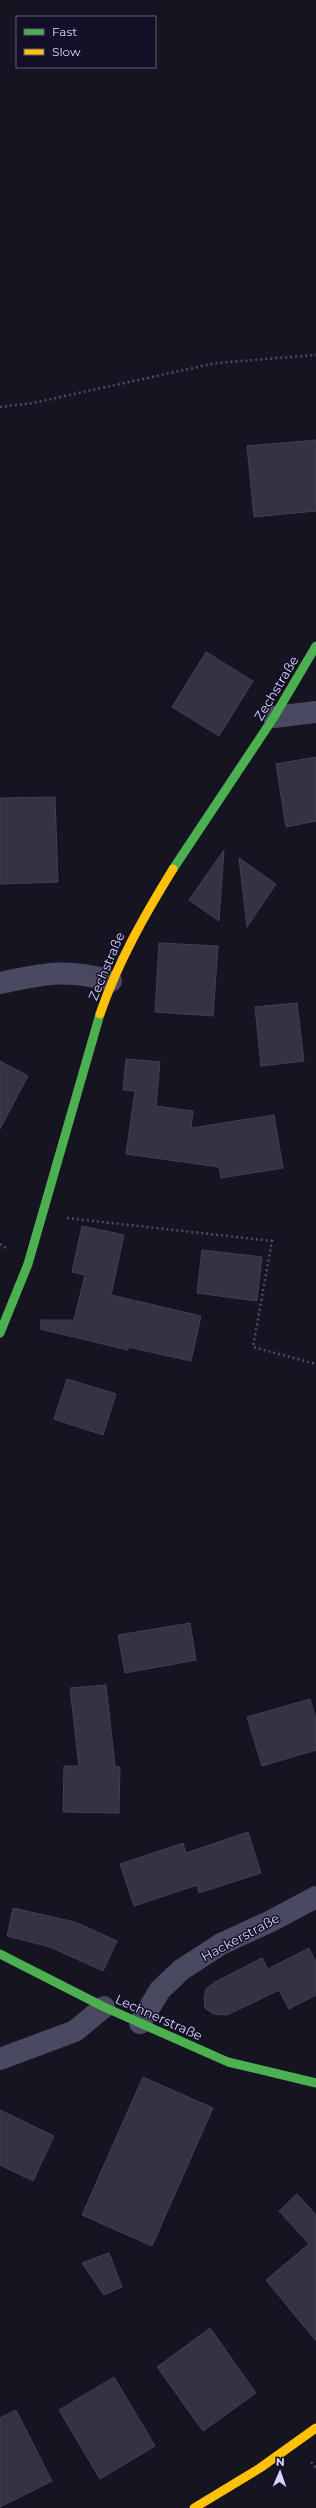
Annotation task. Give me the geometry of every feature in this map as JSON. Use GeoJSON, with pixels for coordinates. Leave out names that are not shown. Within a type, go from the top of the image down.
{"type":"FeatureCollection","features":[{"type":"Feature","properties":{"kind":"street","name":"Zechstraße"},"geometry":{"type":"LineString","coordinates":[[0,1333],[28,1264],[94,1031],[111,981],[146,912],[200,826],[274,717],[316,646]]}},
{"type":"Feature","properties":{"kind":"street"},"geometry":{"type":"LineString","coordinates":[[274,717],[316,712]]}},
{"type":"Feature","properties":{"kind":"street"},"geometry":{"type":"LineString","coordinates":[[0,983],[49,973],[83,973],[111,981]]}},
{"type":"Feature","properties":{"kind":"street","name":"Hackerstraße"},"geometry":{"type":"LineString","coordinates":[[140,2023],[160,1990],[181,1970],[222,1944],[271,1921],[316,1897]]}},
{"type":"Feature","properties":{"kind":"street","name":"Lechnerstraße"},"geometry":{"type":"LineString","coordinates":[[0,1954],[104,2007],[228,2062],[316,2083]]}},
{"type":"Feature","properties":{"kind":"street"},"geometry":{"type":"LineString","coordinates":[[0,2059],[75,2031],[104,2007]]}},
{"type":"Feature","properties":{"kind":"street"},"geometry":{"type":"LineString","coordinates":[[194,2508],[260,2468],[316,2428]]}},
{"type":"Feature","properties":{"kind":"path"},"geometry":{"type":"LineString","coordinates":[[0,407],[33,403],[216,363],[316,355]]}},
{"type":"Feature","properties":{"kind":"path"},"geometry":{"type":"LineString","coordinates":[[43,1215],[272,1241],[253,1347],[316,1364]]}},
{"type":"Feature","properties":{"kind":"building"},"geometry":{"type":"Polygon","coordinates":[[[316,440],[316,511],[254,517],[247,446],[316,440]]]}},
{"type":"Feature","properties":{"kind":"building"},"geometry":{"type":"Polygon","coordinates":[[[206,652],[253,681],[219,736],[172,707],[206,652]]]}},
{"type":"Feature","properties":{"kind":"building"},"geometry":{"type":"Polygon","coordinates":[[[316,757],[316,821],[286,827],[276,764],[316,757]]]}},
{"type":"Feature","properties":{"kind":"building"},"geometry":{"type":"Polygon","coordinates":[[[55,797],[58,882],[0,884],[0,798],[55,797]]]}},
{"type":"Feature","properties":{"kind":"building"},"geometry":{"type":"Polygon","coordinates":[[[224,850],[219,921],[189,900],[224,850]]]}},
{"type":"Feature","properties":{"kind":"building"},"geometry":{"type":"Polygon","coordinates":[[[239,858],[276,884],[247,927],[239,858]]]}},
{"type":"Feature","properties":{"kind":"building"},"geometry":{"type":"Polygon","coordinates":[[[159,943],[218,946],[213,1016],[155,1012],[159,943]]]}},
{"type":"Feature","properties":{"kind":"building"},"geometry":{"type":"Polygon","coordinates":[[[297,1003],[304,1061],[261,1066],[255,1007],[297,1003]]]}},
{"type":"Feature","properties":{"kind":"building"},"geometry":{"type":"Polygon","coordinates":[[[126,1059],[160,1062],[156,1106],[193,1111],[191,1128],[274,1115],[283,1168],[221,1178],[219,1167],[126,1154],[135,1091],[123,1090],[126,1059]]]}},
{"type":"Feature","properties":{"kind":"building"},"geometry":{"type":"Polygon","coordinates":[[[0,1061],[28,1076],[0,1129],[0,1061]]]}},
{"type":"Feature","properties":{"kind":"building"},"geometry":{"type":"Polygon","coordinates":[[[82,1226],[124,1235],[111,1295],[201,1316],[191,1361],[128,1347],[128,1350],[40,1329],[41,1320],[74,1320],[85,1275],[72,1272],[82,1226]]]}},
{"type":"Feature","properties":{"kind":"building"},"geometry":{"type":"Polygon","coordinates":[[[202,1250],[262,1257],[257,1301],[197,1293],[202,1250]]]}},
{"type":"Feature","properties":{"kind":"building"},"geometry":{"type":"Polygon","coordinates":[[[67,1379],[116,1394],[103,1435],[54,1419],[67,1379]]]}},
{"type":"Feature","properties":{"kind":"building"},"geometry":{"type":"Polygon","coordinates":[[[190,1623],[196,1660],[125,1673],[118,1635],[190,1623]]]}},
{"type":"Feature","properties":{"kind":"building"},"geometry":{"type":"Polygon","coordinates":[[[106,1685],[115,1766],[120,1767],[119,1813],[63,1812],[64,1766],[79,1766],[70,1688],[106,1685]]]}},
{"type":"Feature","properties":{"kind":"building"},"geometry":{"type":"Polygon","coordinates":[[[310,1699],[316,1719],[316,1750],[262,1766],[247,1717],[310,1699]]]}},
{"type":"Feature","properties":{"kind":"building"},"geometry":{"type":"Polygon","coordinates":[[[248,1832],[261,1873],[199,1893],[197,1885],[134,1906],[120,1864],[183,1843],[186,1853],[248,1832]]]}},
{"type":"Feature","properties":{"kind":"building"},"geometry":{"type":"Polygon","coordinates":[[[13,1908],[75,1922],[117,1941],[103,1971],[50,1947],[7,1936],[13,1908]]]}},
{"type":"Feature","properties":{"kind":"building"},"geometry":{"type":"Polygon","coordinates":[[[309,1948],[316,1962],[316,1995],[289,2009],[279,1990],[227,2015],[213,2014],[205,2008],[204,1998],[206,1989],[215,1982],[262,1958],[268,1969],[309,1948]]]}},
{"type":"Feature","properties":{"kind":"building"},"geometry":{"type":"Polygon","coordinates":[[[143,2077],[213,2108],[152,2246],[82,2215],[143,2077]]]}},
{"type":"Feature","properties":{"kind":"building"},"geometry":{"type":"Polygon","coordinates":[[[0,2110],[54,2136],[33,2181],[0,2165],[0,2110]]]}},
{"type":"Feature","properties":{"kind":"building"},"geometry":{"type":"Polygon","coordinates":[[[297,2194],[316,2215],[316,2341],[266,2280],[309,2244],[279,2211],[297,2194]]]}},
{"type":"Feature","properties":{"kind":"building"},"geometry":{"type":"Polygon","coordinates":[[[109,2253],[122,2287],[104,2295],[82,2263],[109,2253]]]}},
{"type":"Feature","properties":{"kind":"building"},"geometry":{"type":"Polygon","coordinates":[[[210,2328],[256,2393],[203,2431],[157,2367],[210,2328]]]}},
{"type":"Feature","properties":{"kind":"building"},"geometry":{"type":"Polygon","coordinates":[[[114,2377],[155,2446],[100,2479],[59,2410],[114,2377]]]}},
{"type":"Feature","properties":{"kind":"building"},"geometry":{"type":"Polygon","coordinates":[[[16,2410],[52,2481],[0,2507],[0,2418],[16,2410]]]}},
{"type":"Feature","properties":{"kind":"traffic: fast"},"geometry":{"type":"LineString","coordinates":[[173,869],[274,717],[316,646]]}},
{"type":"Feature","properties":{"kind":"traffic: fast"},"geometry":{"type":"LineString","coordinates":[[0,1333],[28,1264],[100,1014]]}},
{"type":"Feature","properties":{"kind":"traffic: fast"},"geometry":{"type":"LineString","coordinates":[[0,1954],[104,2007],[228,2062],[316,2083]]}},
{"type":"Feature","properties":{"kind":"traffic: slow"},"geometry":{"type":"LineString","coordinates":[[100,1014],[115,976],[132,940],[173,869]]}},
{"type":"Feature","properties":{"kind":"traffic: slow"},"geometry":{"type":"LineString","coordinates":[[194,2508],[260,2468],[316,2428]]}}]}
